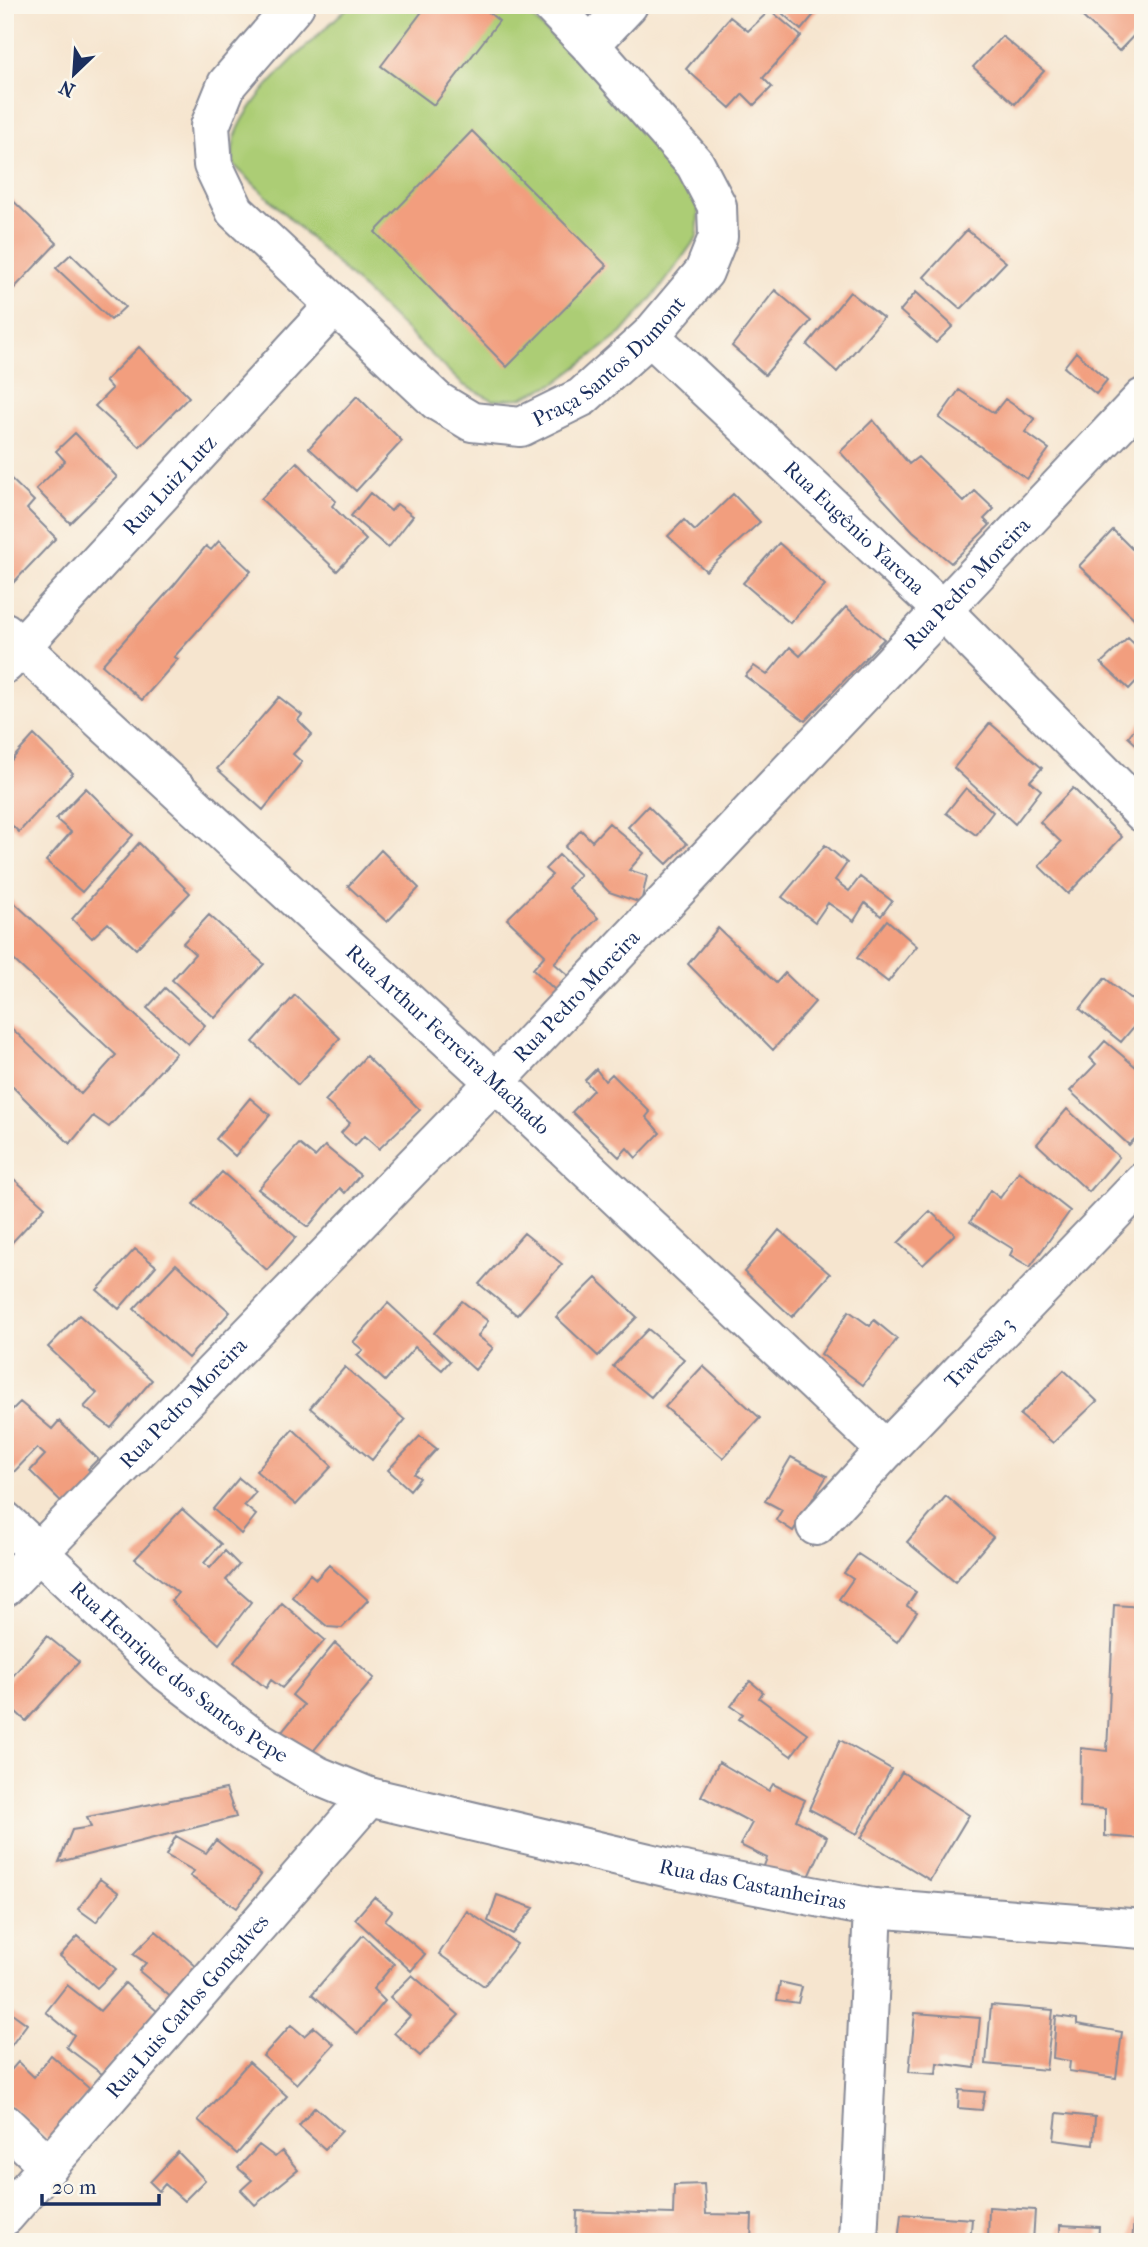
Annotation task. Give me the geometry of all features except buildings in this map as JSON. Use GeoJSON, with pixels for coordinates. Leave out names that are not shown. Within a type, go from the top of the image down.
{"type":"FeatureCollection","features":[{"type":"Feature","properties":{"kind":"street","name":"Praça Santos Dumont"},"geometry":{"type":"LineString","coordinates":[[291,7],[228,84],[210,126],[213,165],[235,211],[437,401],[472,422],[521,427],[582,397],[650,336],[704,272],[718,237],[717,206],[695,164],[551,5]]}},
{"type":"Feature","properties":{"kind":"street"},"geometry":{"type":"LineString","coordinates":[[590,45],[628,5]]}},
{"type":"Feature","properties":{"kind":"street","name":"Rua Luiz Lutz"},"geometry":{"type":"LineString","coordinates":[[11,647],[335,305]]}},
{"type":"Feature","properties":{"kind":"street","name":"Rua Eugênio Yarena"},"geometry":{"type":"LineString","coordinates":[[650,336],[942,610],[1143,813]]}},
{"type":"Feature","properties":{"kind":"street","name":"Rua Pedro Moreira"},"geometry":{"type":"LineString","coordinates":[[5,1587],[495,1082],[1143,398]]}},
{"type":"Feature","properties":{"kind":"street","name":"Rua Arthur Ferreira Machado"},"geometry":{"type":"LineString","coordinates":[[11,647],[495,1082],[886,1450]]}},
{"type":"Feature","properties":{"kind":"street","name":"Travessa 3"},"geometry":{"type":"LineString","coordinates":[[816,1526],[1143,1182]]}},
{"type":"Feature","properties":{"kind":"street","name":"Rua Henrique dos Santos Pepe"},"geometry":{"type":"LineString","coordinates":[[5,1521],[162,1668],[252,1737],[318,1776],[369,1797]]}},
{"type":"Feature","properties":{"kind":"street","name":"Rua das Castanheiras"},"geometry":{"type":"LineString","coordinates":[[369,1797],[674,1869],[873,1908],[1143,1929]]}},
{"type":"Feature","properties":{"kind":"street","name":"Rua Luis Carlos Gonçalves"},"geometry":{"type":"LineString","coordinates":[[5,2216],[369,1797]]}},
{"type":"Feature","properties":{"kind":"street"},"geometry":{"type":"LineString","coordinates":[[858,2242],[873,1908]]}},
{"type":"Feature","properties":{"kind":"street"},"geometry":{"type":"LineString","coordinates":[[5,2124],[49,2166]]}},
{"type":"Feature","properties":{"kind":"green space"},"geometry":{"type":"Polygon","coordinates":[[[350,5],[519,5],[677,156],[699,206],[697,237],[662,286],[622,333],[556,383],[521,398],[493,400],[463,385],[234,165],[233,148],[238,130],[249,110],[281,71],[350,5]]]}}]}
